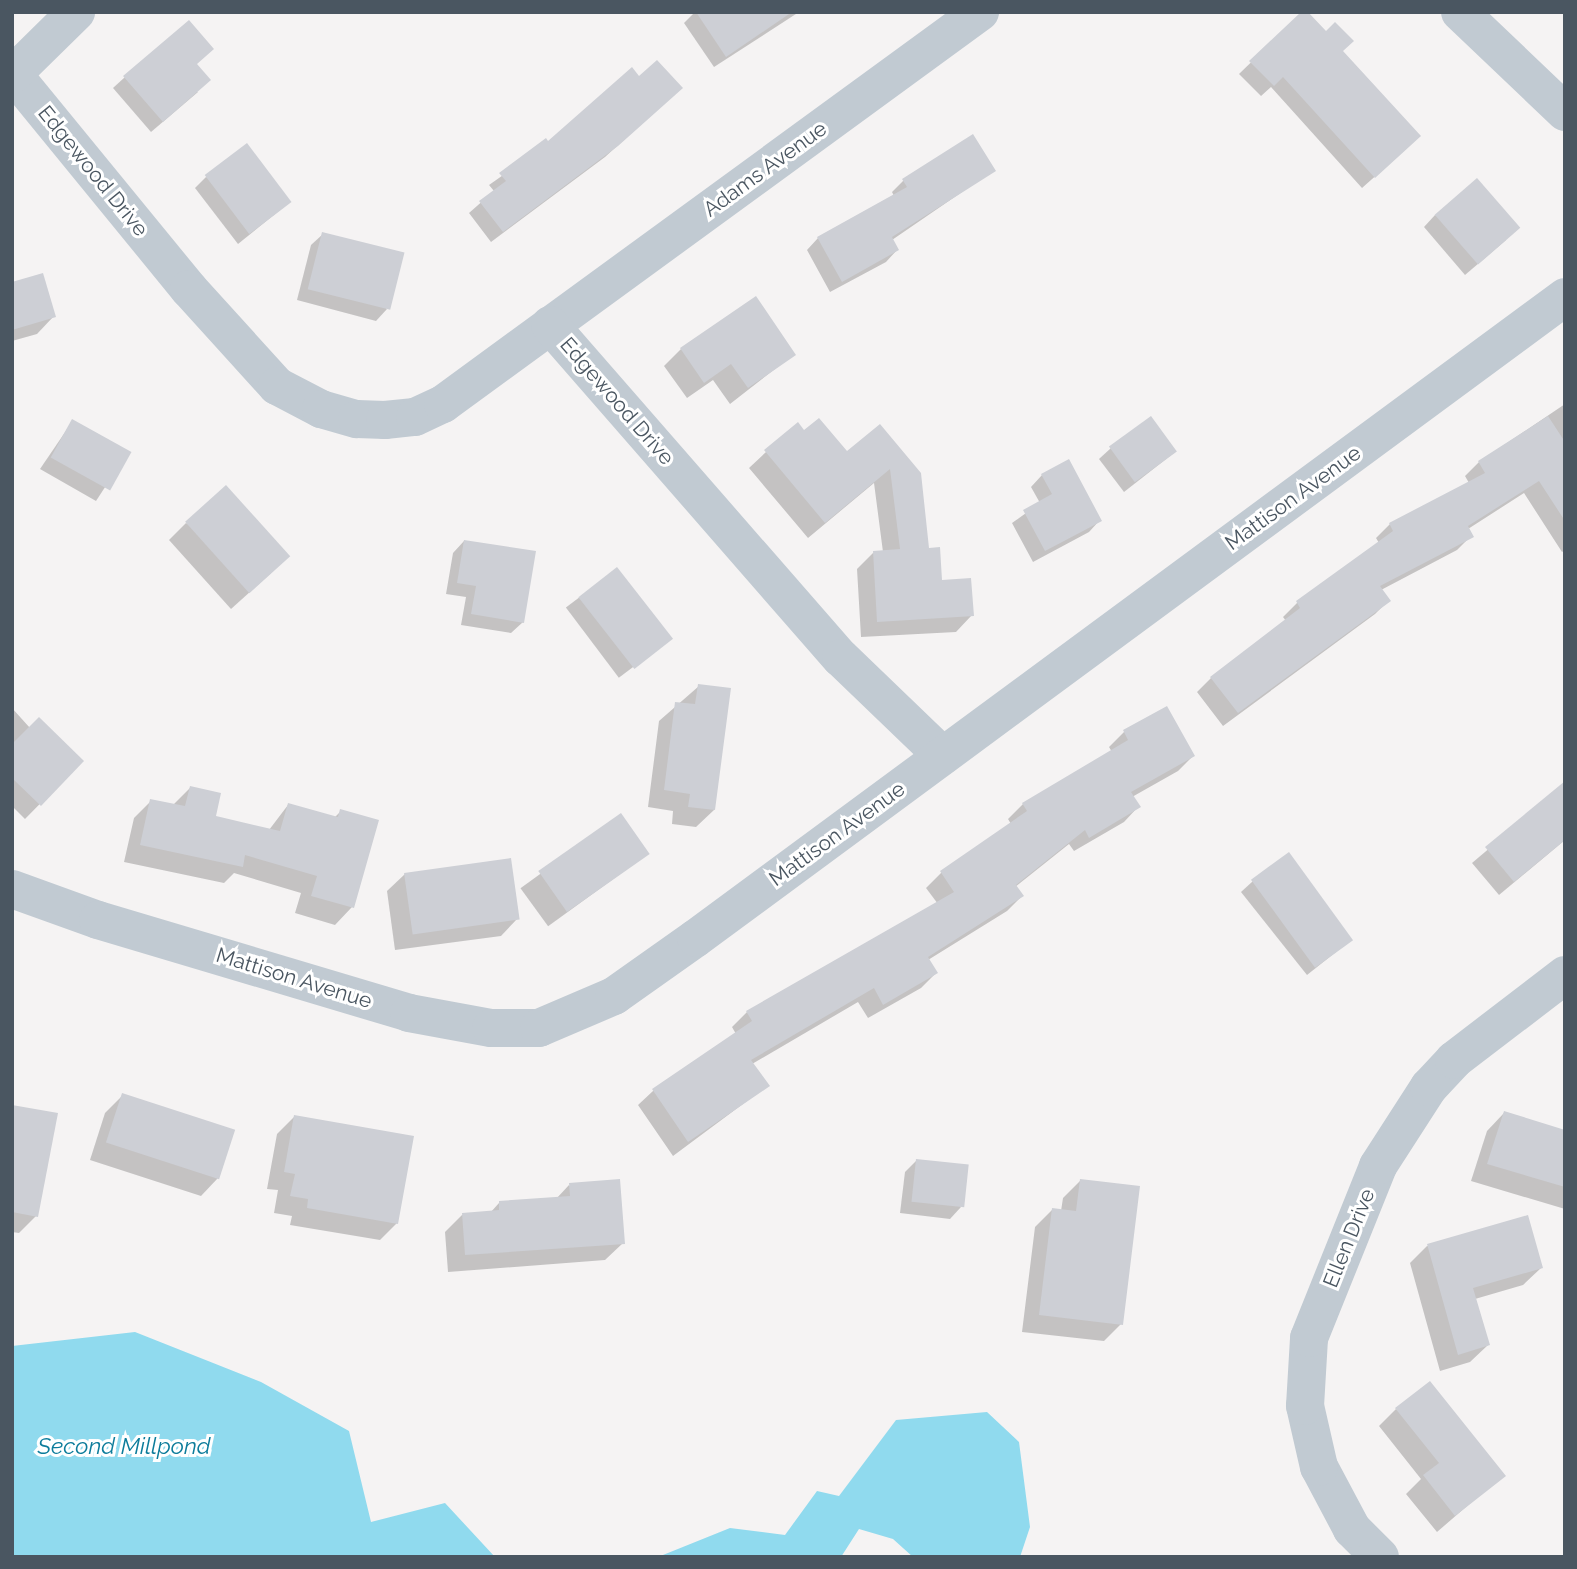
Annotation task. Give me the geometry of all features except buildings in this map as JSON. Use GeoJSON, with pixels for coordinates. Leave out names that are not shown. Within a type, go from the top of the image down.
{"type":"FeatureCollection","features":[{"type":"Feature","properties":{"kind":"street"},"geometry":{"type":"LineString","coordinates":[[13,74],[76,12]]}},
{"type":"Feature","properties":{"kind":"street","name":"Adams Avenue"},"geometry":{"type":"LineString","coordinates":[[550,325],[980,12]]}},
{"type":"Feature","properties":{"kind":"street"},"geometry":{"type":"LineString","coordinates":[[1460,12],[1565,112]]}},
{"type":"Feature","properties":{"kind":"street","name":"Edgewood Drive"},"geometry":{"type":"LineString","coordinates":[[13,74],[248,358],[297,399],[357,419],[415,417],[443,404],[550,325],[841,658],[943,756]]}},
{"type":"Feature","properties":{"kind":"street","name":"Mattison Avenue"},"geometry":{"type":"LineString","coordinates":[[12,889],[98,920],[409,1013],[491,1028],[540,1028],[614,996],[1565,297]]}},
{"type":"Feature","properties":{"kind":"street","name":"Ellen Drive"},"geometry":{"type":"LineString","coordinates":[[1380,1557],[1352,1529],[1319,1466],[1305,1406],[1309,1338],[1378,1166],[1429,1087],[1454,1060],[1565,975]]}},
{"type":"Feature","properties":{"kind":"water","name":"Second Millpond"},"geometry":{"type":"Polygon","coordinates":[[[135,1332],[261,1382],[349,1431],[371,1522],[445,1503],[495,1557],[12,1557],[12,1346],[135,1332]]]}},
{"type":"Feature","properties":{"kind":"water"},"geometry":{"type":"Polygon","coordinates":[[[987,1412],[1019,1442],[1030,1527],[1020,1557],[913,1557],[893,1539],[859,1529],[841,1557],[658,1557],[730,1528],[785,1535],[817,1491],[839,1496],[896,1420],[987,1412]]]}}]}
